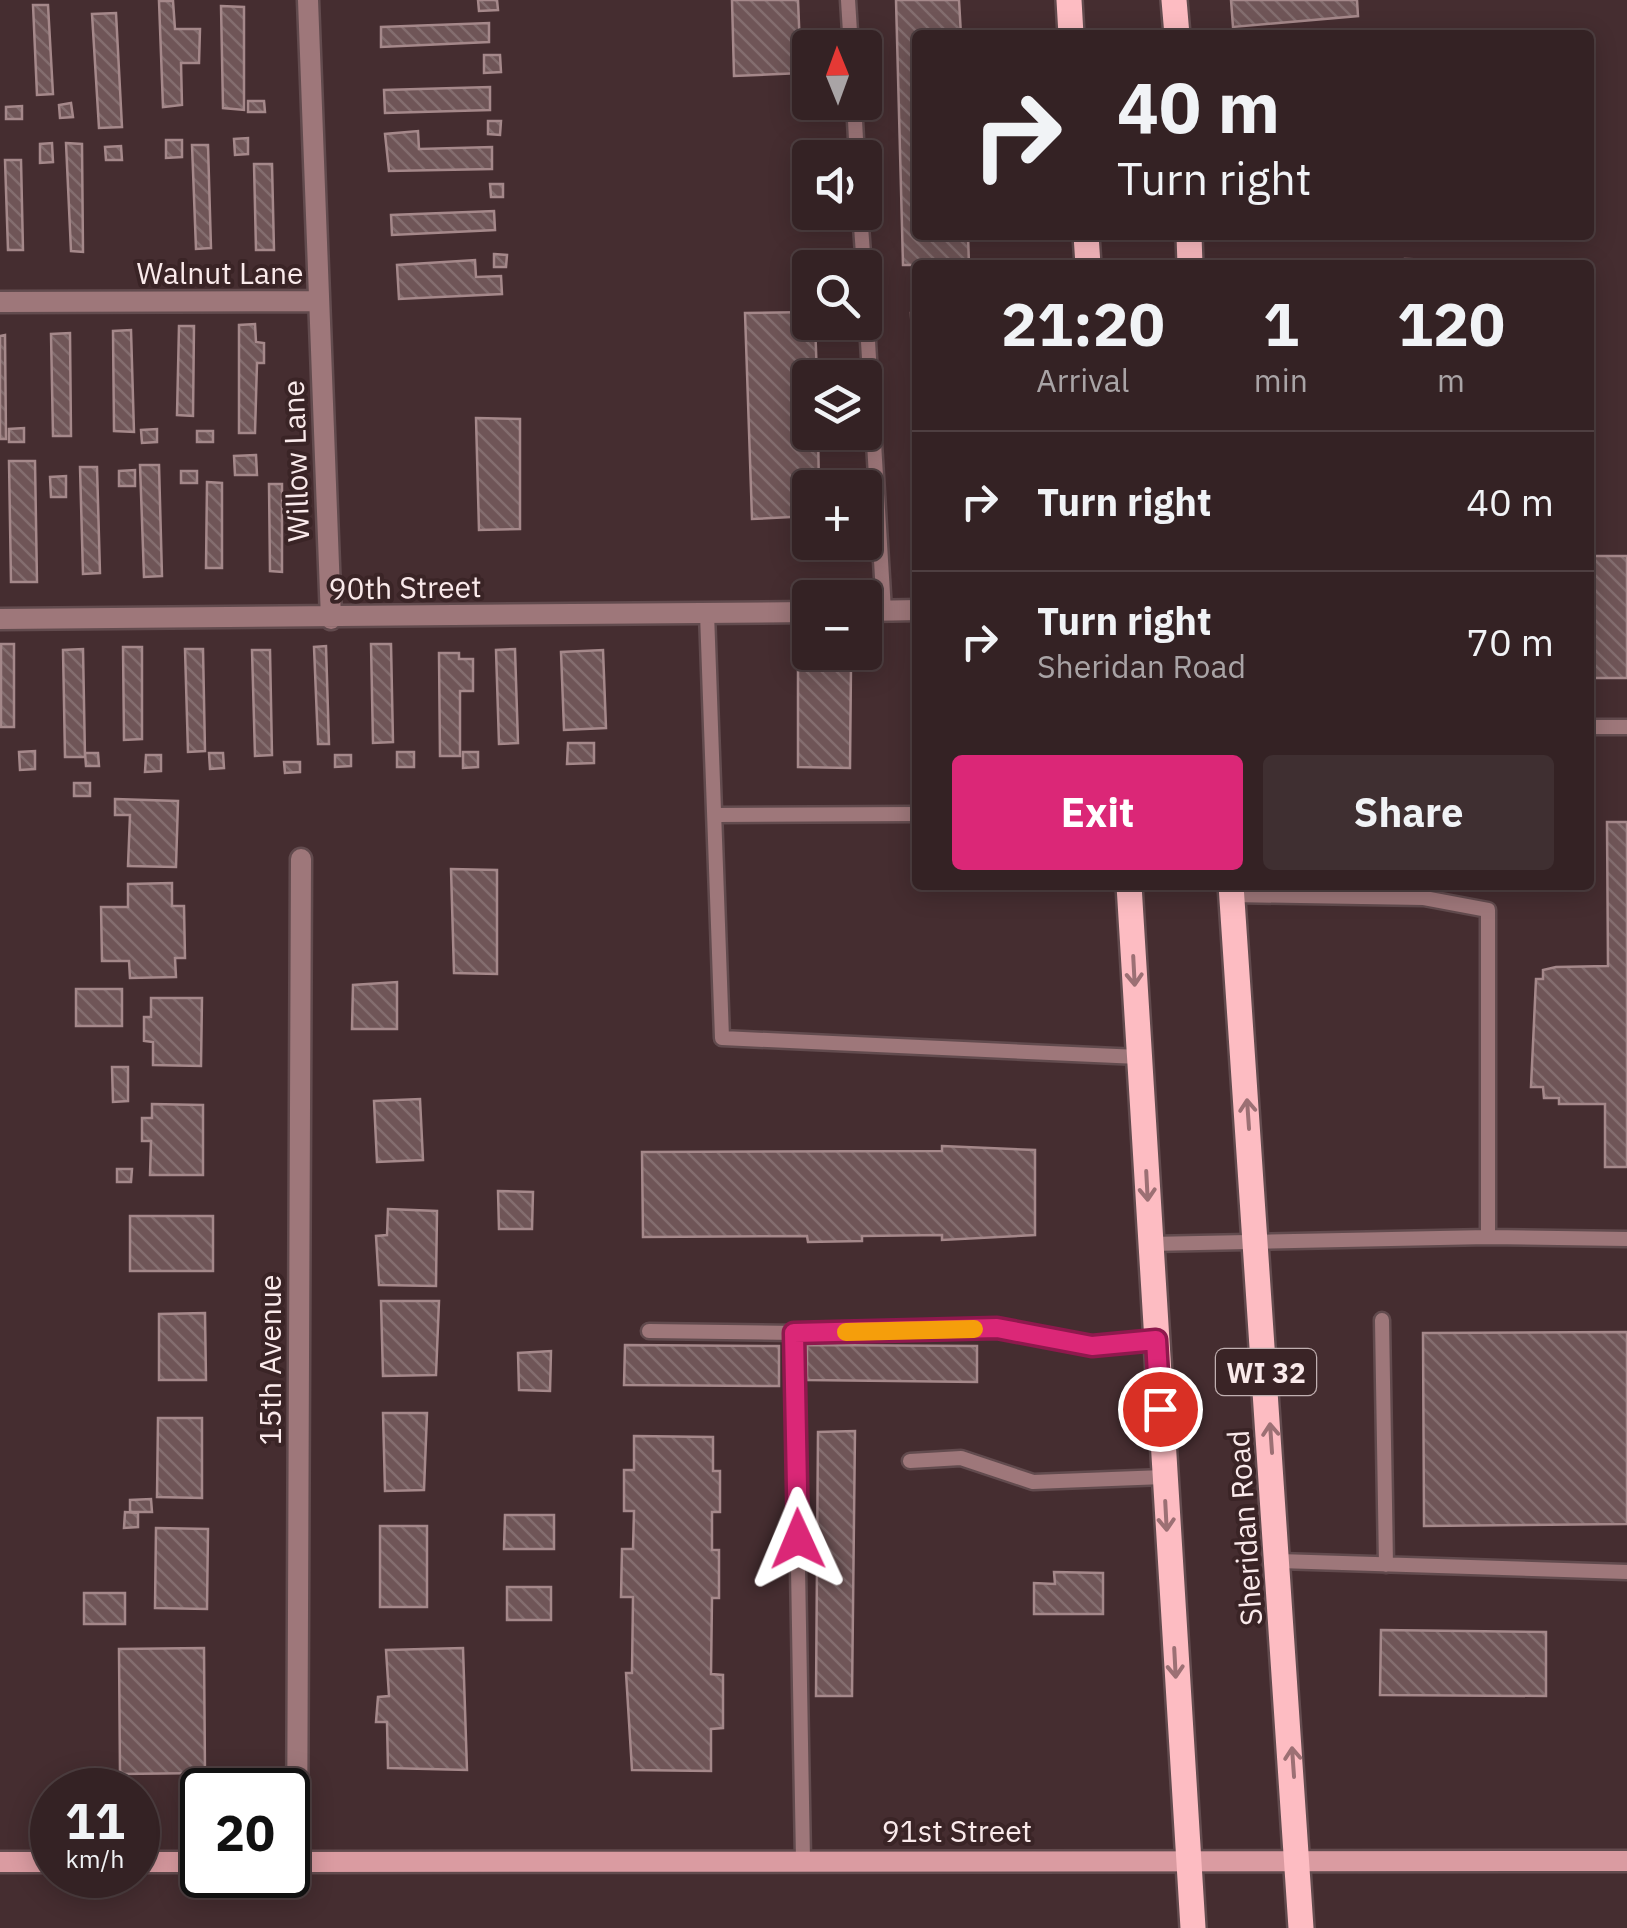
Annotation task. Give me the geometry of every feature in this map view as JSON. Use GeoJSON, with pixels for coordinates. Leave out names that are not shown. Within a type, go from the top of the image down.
{"type":"FeatureCollection","features":[{"type":"Feature","properties":{"kind":"main road"},"geometry":{"type":"LineString","coordinates":[[1068,0],[1071,30]]}},
{"type":"Feature","properties":{"kind":"main road"},"geometry":{"type":"LineString","coordinates":[[1174,0],[1177,30]]}},
{"type":"Feature","properties":{"kind":"main road"},"geometry":{"type":"LineString","coordinates":[[1129,890],[1192,1928]]}},
{"type":"Feature","properties":{"kind":"main road","name":"Sheridan Road"},"geometry":{"type":"LineString","coordinates":[[1232,890],[1302,1928]]}},
{"type":"Feature","properties":{"kind":"street","name":"Walnut Lane"},"geometry":{"type":"LineString","coordinates":[[0,302],[319,302],[308,0]]}},
{"type":"Feature","properties":{"kind":"street","name":"Willow Lane"},"geometry":{"type":"LineString","coordinates":[[319,302],[331,618]]}},
{"type":"Feature","properties":{"kind":"street"},"geometry":{"type":"LineString","coordinates":[[882,611],[912,610]]}},
{"type":"Feature","properties":{"kind":"street","name":"90th Street"},"geometry":{"type":"LineString","coordinates":[[0,619],[792,612]]}},
{"type":"Feature","properties":{"kind":"street","name":"15th Avenue"},"geometry":{"type":"LineString","coordinates":[[293,1768],[301,859]]}},
{"type":"Feature","properties":{"kind":"street","name":"91st Street"},"geometry":{"type":"LineString","coordinates":[[310,1862],[1627,1861]]}},
{"type":"Feature","properties":{"kind":"street"},"geometry":{"type":"LineString","coordinates":[[0,1862],[30,1862]]}},
{"type":"Feature","properties":{"kind":"lane"},"geometry":{"type":"LineString","coordinates":[[848,0],[850,30]]}},
{"type":"Feature","properties":{"kind":"lane"},"geometry":{"type":"LineString","coordinates":[[866,340],[873,580]]}},
{"type":"Feature","properties":{"kind":"lane"},"geometry":{"type":"LineString","coordinates":[[706,613],[722,1038],[1139,1057]]}},
{"type":"Feature","properties":{"kind":"lane"},"geometry":{"type":"LineString","coordinates":[[1594,727],[1627,727]]}},
{"type":"Feature","properties":{"kind":"lane"},"geometry":{"type":"LineString","coordinates":[[716,815],[912,814]]}},
{"type":"Feature","properties":{"kind":"lane"},"geometry":{"type":"LineString","coordinates":[[1232,890],[1424,898],[1488,910],[1488,1237]]}},
{"type":"Feature","properties":{"kind":"lane"},"geometry":{"type":"LineString","coordinates":[[1150,1244],[1488,1237],[1627,1239]]}},
{"type":"Feature","properties":{"kind":"lane"},"geometry":{"type":"LineString","coordinates":[[1382,1320],[1386,1564]]}},
{"type":"Feature","properties":{"kind":"lane"},"geometry":{"type":"LineString","coordinates":[[649,1331],[794,1333],[997,1328],[1092,1346],[1156,1340]]}},
{"type":"Feature","properties":{"kind":"lane"},"geometry":{"type":"LineString","coordinates":[[794,1333],[803,1860]]}},
{"type":"Feature","properties":{"kind":"lane"},"geometry":{"type":"LineString","coordinates":[[910,1461],[961,1458],[1032,1482],[1164,1477]]}},
{"type":"Feature","properties":{"kind":"lane"},"geometry":{"type":"LineString","coordinates":[[1279,1561],[1627,1572]]}},
{"type":"Feature","properties":{"kind":"building"},"geometry":{"type":"Polygon","coordinates":[[[478,0],[497,0],[498,10],[479,11],[478,0]]]}},
{"type":"Feature","properties":{"kind":"building"},"geometry":{"type":"Polygon","coordinates":[[[732,0],[798,0],[799,30],[792,30],[792,73],[734,76],[732,0]]]}},
{"type":"Feature","properties":{"kind":"building"},"geometry":{"type":"Polygon","coordinates":[[[896,0],[959,0],[961,30],[912,30],[912,240],[968,240],[969,260],[912,260],[912,265],[903,265],[896,0]]]}},
{"type":"Feature","properties":{"kind":"building"},"geometry":{"type":"Polygon","coordinates":[[[1231,0],[1357,0],[1358,16],[1233,27],[1231,0]]]}},
{"type":"Feature","properties":{"kind":"building"},"geometry":{"type":"Polygon","coordinates":[[[159,1],[173,1],[175,29],[200,29],[199,63],[181,63],[182,105],[163,107],[159,1]]]}},
{"type":"Feature","properties":{"kind":"building"},"geometry":{"type":"Polygon","coordinates":[[[33,5],[48,5],[53,94],[37,95],[33,5]]]}},
{"type":"Feature","properties":{"kind":"building"},"geometry":{"type":"Polygon","coordinates":[[[221,6],[244,7],[244,110],[223,108],[221,6]]]}},
{"type":"Feature","properties":{"kind":"building"},"geometry":{"type":"Polygon","coordinates":[[[116,13],[122,127],[99,128],[92,14],[116,13]]]}},
{"type":"Feature","properties":{"kind":"building"},"geometry":{"type":"Polygon","coordinates":[[[489,23],[489,42],[381,47],[381,27],[489,23]]]}},
{"type":"Feature","properties":{"kind":"building"},"geometry":{"type":"Polygon","coordinates":[[[484,55],[500,55],[501,72],[484,73],[484,55]]]}},
{"type":"Feature","properties":{"kind":"building"},"geometry":{"type":"Polygon","coordinates":[[[490,87],[490,110],[385,113],[384,90],[490,87]]]}},
{"type":"Feature","properties":{"kind":"building"},"geometry":{"type":"Polygon","coordinates":[[[248,101],[264,101],[265,112],[248,112],[248,101]]]}},
{"type":"Feature","properties":{"kind":"building"},"geometry":{"type":"Polygon","coordinates":[[[71,103],[73,117],[60,118],[59,105],[71,103]]]}},
{"type":"Feature","properties":{"kind":"building"},"geometry":{"type":"Polygon","coordinates":[[[22,106],[22,119],[6,119],[6,107],[22,106]]]}},
{"type":"Feature","properties":{"kind":"building"},"geometry":{"type":"Polygon","coordinates":[[[488,121],[501,121],[500,135],[488,134],[488,121]]]}},
{"type":"Feature","properties":{"kind":"building"},"geometry":{"type":"Polygon","coordinates":[[[418,131],[419,149],[492,147],[492,169],[389,171],[385,134],[418,131]]]}},
{"type":"Feature","properties":{"kind":"building"},"geometry":{"type":"Polygon","coordinates":[[[248,138],[248,154],[235,155],[234,139],[248,138]]]}},
{"type":"Feature","properties":{"kind":"building"},"geometry":{"type":"Polygon","coordinates":[[[166,140],[182,140],[182,157],[166,158],[166,140]]]}},
{"type":"Feature","properties":{"kind":"building"},"geometry":{"type":"Polygon","coordinates":[[[52,143],[53,162],[40,163],[40,144],[52,143]]]}},
{"type":"Feature","properties":{"kind":"building"},"geometry":{"type":"Polygon","coordinates":[[[66,143],[82,144],[83,252],[71,251],[66,143]]]}},
{"type":"Feature","properties":{"kind":"building"},"geometry":{"type":"Polygon","coordinates":[[[192,145],[208,145],[211,248],[196,249],[192,145]]]}},
{"type":"Feature","properties":{"kind":"building"},"geometry":{"type":"Polygon","coordinates":[[[121,146],[122,160],[106,160],[105,147],[121,146]]]}},
{"type":"Feature","properties":{"kind":"building"},"geometry":{"type":"Polygon","coordinates":[[[5,160],[21,160],[23,250],[8,250],[5,160]]]}},
{"type":"Feature","properties":{"kind":"building"},"geometry":{"type":"Polygon","coordinates":[[[254,164],[272,164],[274,250],[256,250],[254,164]]]}},
{"type":"Feature","properties":{"kind":"building"},"geometry":{"type":"Polygon","coordinates":[[[490,184],[503,184],[503,197],[491,197],[490,184]]]}},
{"type":"Feature","properties":{"kind":"building"},"geometry":{"type":"Polygon","coordinates":[[[494,211],[495,230],[392,235],[391,215],[494,211]]]}},
{"type":"Feature","properties":{"kind":"building"},"geometry":{"type":"Polygon","coordinates":[[[494,254],[507,255],[506,267],[494,267],[494,254]]]}},
{"type":"Feature","properties":{"kind":"building"},"geometry":{"type":"Polygon","coordinates":[[[475,260],[476,277],[501,276],[502,294],[399,299],[397,265],[475,260]]]}},
{"type":"Feature","properties":{"kind":"building"},"geometry":{"type":"Polygon","coordinates":[[[792,312],[792,340],[816,340],[816,360],[792,360],[792,450],[818,450],[819,470],[792,470],[792,517],[752,519],[745,313],[792,312]]]}},
{"type":"Feature","properties":{"kind":"building"},"geometry":{"type":"Polygon","coordinates":[[[255,324],[256,342],[264,343],[264,363],[257,363],[255,433],[239,433],[239,325],[255,324]]]}},
{"type":"Feature","properties":{"kind":"building"},"geometry":{"type":"Polygon","coordinates":[[[179,326],[194,326],[193,416],[177,415],[179,326]]]}},
{"type":"Feature","properties":{"kind":"building"},"geometry":{"type":"Polygon","coordinates":[[[131,330],[134,432],[114,431],[113,331],[131,330]]]}},
{"type":"Feature","properties":{"kind":"building"},"geometry":{"type":"Polygon","coordinates":[[[70,333],[71,436],[53,436],[51,334],[70,333]]]}},
{"type":"Feature","properties":{"kind":"building"},"geometry":{"type":"Polygon","coordinates":[[[5,335],[6,439],[0,439],[0,336],[5,335]]]}},
{"type":"Feature","properties":{"kind":"building"},"geometry":{"type":"Polygon","coordinates":[[[476,418],[520,419],[520,529],[479,530],[476,418]]]}},
{"type":"Feature","properties":{"kind":"building"},"geometry":{"type":"Polygon","coordinates":[[[24,428],[24,442],[9,442],[9,429],[24,428]]]}},
{"type":"Feature","properties":{"kind":"building"},"geometry":{"type":"Polygon","coordinates":[[[157,429],[157,442],[142,443],[141,430],[157,429]]]}},
{"type":"Feature","properties":{"kind":"building"},"geometry":{"type":"Polygon","coordinates":[[[197,431],[213,431],[213,442],[197,442],[197,431]]]}},
{"type":"Feature","properties":{"kind":"building"},"geometry":{"type":"Polygon","coordinates":[[[256,455],[257,475],[235,475],[234,456],[256,455]]]}},
{"type":"Feature","properties":{"kind":"building"},"geometry":{"type":"Polygon","coordinates":[[[9,461],[35,461],[37,582],[11,582],[9,461]]]}},
{"type":"Feature","properties":{"kind":"building"},"geometry":{"type":"Polygon","coordinates":[[[140,465],[159,465],[162,576],[144,577],[140,465]]]}},
{"type":"Feature","properties":{"kind":"building"},"geometry":{"type":"Polygon","coordinates":[[[80,467],[97,467],[100,573],[83,574],[80,467]]]}},
{"type":"Feature","properties":{"kind":"building"},"geometry":{"type":"Polygon","coordinates":[[[135,470],[135,486],[119,486],[119,471],[135,470]]]}},
{"type":"Feature","properties":{"kind":"building"},"geometry":{"type":"Polygon","coordinates":[[[181,471],[197,471],[197,483],[181,483],[181,471]]]}},
{"type":"Feature","properties":{"kind":"building"},"geometry":{"type":"Polygon","coordinates":[[[66,476],[66,497],[51,497],[50,477],[66,476]]]}},
{"type":"Feature","properties":{"kind":"building"},"geometry":{"type":"Polygon","coordinates":[[[207,482],[222,483],[222,568],[206,568],[207,482]]]}},
{"type":"Feature","properties":{"kind":"building"},"geometry":{"type":"Polygon","coordinates":[[[269,484],[282,484],[282,572],[270,571],[269,484]]]}},
{"type":"Feature","properties":{"kind":"building"},"geometry":{"type":"Polygon","coordinates":[[[1594,556],[1627,556],[1627,678],[1594,678],[1594,556]]]}},
{"type":"Feature","properties":{"kind":"building"},"geometry":{"type":"Polygon","coordinates":[[[1,644],[14,644],[14,727],[1,727],[1,644]]]}},
{"type":"Feature","properties":{"kind":"building"},"geometry":{"type":"Polygon","coordinates":[[[371,644],[391,644],[393,742],[373,743],[371,644]]]}},
{"type":"Feature","properties":{"kind":"building"},"geometry":{"type":"Polygon","coordinates":[[[326,646],[329,744],[318,744],[314,647],[326,646]]]}},
{"type":"Feature","properties":{"kind":"building"},"geometry":{"type":"Polygon","coordinates":[[[123,647],[142,647],[142,739],[124,740],[123,647]]]}},
{"type":"Feature","properties":{"kind":"building"},"geometry":{"type":"Polygon","coordinates":[[[83,649],[85,757],[65,757],[63,650],[83,649]]]}},
{"type":"Feature","properties":{"kind":"building"},"geometry":{"type":"Polygon","coordinates":[[[185,649],[203,649],[205,751],[188,752],[185,649]]]}},
{"type":"Feature","properties":{"kind":"building"},"geometry":{"type":"Polygon","coordinates":[[[515,649],[518,743],[499,744],[496,650],[515,649]]]}},
{"type":"Feature","properties":{"kind":"building"},"geometry":{"type":"Polygon","coordinates":[[[252,650],[270,650],[272,755],[255,756],[252,650]]]}},
{"type":"Feature","properties":{"kind":"building"},"geometry":{"type":"Polygon","coordinates":[[[603,650],[606,728],[564,730],[561,652],[603,650]]]}},
{"type":"Feature","properties":{"kind":"building"},"geometry":{"type":"Polygon","coordinates":[[[439,653],[459,653],[459,659],[473,659],[473,691],[460,691],[460,756],[440,756],[439,653]]]}},
{"type":"Feature","properties":{"kind":"building"},"geometry":{"type":"Polygon","coordinates":[[[798,670],[851,670],[850,768],[798,767],[798,670]]]}},
{"type":"Feature","properties":{"kind":"building"},"geometry":{"type":"Polygon","coordinates":[[[568,743],[594,743],[594,763],[567,764],[568,743]]]}},
{"type":"Feature","properties":{"kind":"building"},"geometry":{"type":"Polygon","coordinates":[[[35,751],[35,769],[20,770],[19,752],[35,751]]]}},
{"type":"Feature","properties":{"kind":"building"},"geometry":{"type":"Polygon","coordinates":[[[397,752],[414,752],[414,767],[397,767],[397,752]]]}},
{"type":"Feature","properties":{"kind":"building"},"geometry":{"type":"Polygon","coordinates":[[[463,752],[478,752],[478,767],[463,768],[463,752]]]}},
{"type":"Feature","properties":{"kind":"building"},"geometry":{"type":"Polygon","coordinates":[[[85,753],[98,753],[99,766],[86,766],[85,753]]]}},
{"type":"Feature","properties":{"kind":"building"},"geometry":{"type":"Polygon","coordinates":[[[209,753],[223,753],[224,768],[210,769],[209,753]]]}},
{"type":"Feature","properties":{"kind":"building"},"geometry":{"type":"Polygon","coordinates":[[[146,755],[161,755],[161,771],[145,772],[146,755]]]}},
{"type":"Feature","properties":{"kind":"building"},"geometry":{"type":"Polygon","coordinates":[[[335,755],[351,755],[351,766],[335,767],[335,755]]]}},
{"type":"Feature","properties":{"kind":"building"},"geometry":{"type":"Polygon","coordinates":[[[284,762],[300,762],[300,772],[285,773],[284,762]]]}},
{"type":"Feature","properties":{"kind":"building"},"geometry":{"type":"Polygon","coordinates":[[[74,783],[90,783],[90,796],[74,796],[74,783]]]}},
{"type":"Feature","properties":{"kind":"building"},"geometry":{"type":"Polygon","coordinates":[[[115,799],[178,801],[176,867],[128,866],[130,815],[115,815],[115,799]]]}},
{"type":"Feature","properties":{"kind":"building"},"geometry":{"type":"Polygon","coordinates":[[[1607,822],[1627,822],[1627,1167],[1605,1167],[1605,1104],[1559,1104],[1559,1098],[1544,1098],[1543,1087],[1531,1087],[1536,979],[1543,979],[1543,970],[1556,967],[1608,966],[1607,822]]]}},
{"type":"Feature","properties":{"kind":"building"},"geometry":{"type":"Polygon","coordinates":[[[451,869],[497,870],[497,974],[454,973],[451,869]]]}},
{"type":"Feature","properties":{"kind":"building"},"geometry":{"type":"Polygon","coordinates":[[[172,883],[172,906],[184,906],[185,958],[175,958],[176,977],[130,978],[129,961],[102,961],[101,907],[128,907],[128,884],[172,883]]]}},
{"type":"Feature","properties":{"kind":"building"},"geometry":{"type":"Polygon","coordinates":[[[397,982],[397,1029],[352,1029],[353,985],[397,982]]]}},
{"type":"Feature","properties":{"kind":"building"},"geometry":{"type":"Polygon","coordinates":[[[76,989],[122,989],[122,1026],[76,1026],[76,989]]]}},
{"type":"Feature","properties":{"kind":"building"},"geometry":{"type":"Polygon","coordinates":[[[151,998],[202,998],[201,1066],[153,1065],[153,1042],[144,1041],[144,1017],[151,1017],[151,998]]]}},
{"type":"Feature","properties":{"kind":"building"},"geometry":{"type":"Polygon","coordinates":[[[112,1067],[128,1067],[128,1101],[113,1102],[112,1067]]]}},
{"type":"Feature","properties":{"kind":"building"},"geometry":{"type":"Polygon","coordinates":[[[420,1099],[423,1160],[377,1162],[374,1101],[420,1099]]]}},
{"type":"Feature","properties":{"kind":"building"},"geometry":{"type":"Polygon","coordinates":[[[152,1104],[203,1105],[203,1175],[150,1175],[151,1141],[142,1141],[142,1118],[152,1118],[152,1104]]]}},
{"type":"Feature","properties":{"kind":"building"},"geometry":{"type":"Polygon","coordinates":[[[942,1146],[1035,1150],[1035,1235],[942,1240],[942,1235],[862,1236],[862,1241],[808,1242],[807,1236],[643,1237],[642,1152],[942,1151],[942,1146]]]}},
{"type":"Feature","properties":{"kind":"building"},"geometry":{"type":"Polygon","coordinates":[[[117,1169],[132,1169],[131,1182],[117,1182],[117,1169]]]}},
{"type":"Feature","properties":{"kind":"building"},"geometry":{"type":"Polygon","coordinates":[[[498,1191],[533,1192],[532,1229],[499,1229],[498,1191]]]}},
{"type":"Feature","properties":{"kind":"building"},"geometry":{"type":"Polygon","coordinates":[[[388,1209],[437,1211],[436,1286],[379,1285],[376,1236],[387,1235],[388,1209]]]}},
{"type":"Feature","properties":{"kind":"building"},"geometry":{"type":"Polygon","coordinates":[[[130,1216],[213,1216],[213,1271],[130,1271],[130,1216]]]}},
{"type":"Feature","properties":{"kind":"building"},"geometry":{"type":"Polygon","coordinates":[[[381,1301],[439,1301],[436,1375],[383,1376],[381,1301]]]}},
{"type":"Feature","properties":{"kind":"building"},"geometry":{"type":"Polygon","coordinates":[[[205,1313],[206,1380],[159,1380],[159,1314],[205,1313]]]}},
{"type":"Feature","properties":{"kind":"building"},"geometry":{"type":"Polygon","coordinates":[[[1627,1332],[1627,1524],[1424,1526],[1423,1333],[1627,1332]]]}},
{"type":"Feature","properties":{"kind":"building"},"geometry":{"type":"Polygon","coordinates":[[[625,1345],[779,1346],[779,1386],[624,1385],[625,1345]]]}},
{"type":"Feature","properties":{"kind":"building"},"geometry":{"type":"Polygon","coordinates":[[[807,1345],[977,1346],[977,1382],[807,1380],[807,1345]]]}},
{"type":"Feature","properties":{"kind":"building"},"geometry":{"type":"Polygon","coordinates":[[[551,1351],[550,1391],[519,1390],[518,1353],[551,1351]]]}},
{"type":"Feature","properties":{"kind":"building"},"geometry":{"type":"Polygon","coordinates":[[[383,1413],[427,1413],[424,1490],[385,1491],[383,1413]]]}},
{"type":"Feature","properties":{"kind":"building"},"geometry":{"type":"Polygon","coordinates":[[[158,1418],[202,1418],[202,1498],[157,1497],[158,1418]]]}},
{"type":"Feature","properties":{"kind":"building"},"geometry":{"type":"Polygon","coordinates":[[[855,1431],[852,1696],[816,1696],[818,1432],[855,1431]]]}},
{"type":"Feature","properties":{"kind":"building"},"geometry":{"type":"Polygon","coordinates":[[[634,1436],[713,1437],[713,1471],[720,1471],[720,1512],[712,1512],[712,1550],[719,1550],[719,1598],[712,1598],[711,1674],[723,1675],[723,1728],[711,1729],[711,1771],[632,1770],[626,1673],[632,1673],[633,1597],[621,1597],[622,1549],[633,1549],[634,1511],[624,1511],[624,1470],[634,1470],[634,1436]]]}},
{"type":"Feature","properties":{"kind":"building"},"geometry":{"type":"Polygon","coordinates":[[[151,1499],[152,1512],[130,1512],[130,1500],[151,1499]]]}},
{"type":"Feature","properties":{"kind":"building"},"geometry":{"type":"Polygon","coordinates":[[[125,1512],[138,1513],[138,1527],[124,1528],[125,1512]]]}},
{"type":"Feature","properties":{"kind":"building"},"geometry":{"type":"Polygon","coordinates":[[[505,1515],[554,1515],[554,1549],[504,1549],[505,1515]]]}},
{"type":"Feature","properties":{"kind":"building"},"geometry":{"type":"Polygon","coordinates":[[[380,1526],[427,1526],[427,1607],[380,1607],[380,1526]]]}},
{"type":"Feature","properties":{"kind":"building"},"geometry":{"type":"Polygon","coordinates":[[[156,1528],[208,1529],[207,1609],[155,1608],[156,1528]]]}},
{"type":"Feature","properties":{"kind":"building"},"geometry":{"type":"Polygon","coordinates":[[[1054,1572],[1103,1573],[1103,1614],[1034,1614],[1034,1583],[1055,1584],[1054,1572]]]}},
{"type":"Feature","properties":{"kind":"building"},"geometry":{"type":"Polygon","coordinates":[[[507,1587],[551,1587],[551,1620],[507,1620],[507,1587]]]}},
{"type":"Feature","properties":{"kind":"building"},"geometry":{"type":"Polygon","coordinates":[[[84,1593],[125,1593],[125,1624],[84,1624],[84,1593]]]}},
{"type":"Feature","properties":{"kind":"building"},"geometry":{"type":"Polygon","coordinates":[[[1381,1630],[1546,1632],[1546,1696],[1380,1695],[1381,1630]]]}},
{"type":"Feature","properties":{"kind":"building"},"geometry":{"type":"Polygon","coordinates":[[[204,1648],[205,1768],[180,1768],[180,1773],[160,1774],[160,1768],[120,1768],[119,1649],[204,1648]]]}},
{"type":"Feature","properties":{"kind":"building"},"geometry":{"type":"Polygon","coordinates":[[[463,1648],[467,1770],[388,1768],[387,1722],[376,1722],[378,1697],[389,1696],[386,1650],[463,1648]]]}},
{"type":"Feature","properties":{"kind":"slow traffic"},"geometry":{"type":"LineString","coordinates":[[846,1332],[974,1329]]}},
{"type":"Feature","properties":{"kind":"route"},"geometry":{"type":"LineString","coordinates":[[798,1539],[794,1333],[997,1328],[1092,1346],[1156,1340],[1160,1409]]}}]}
